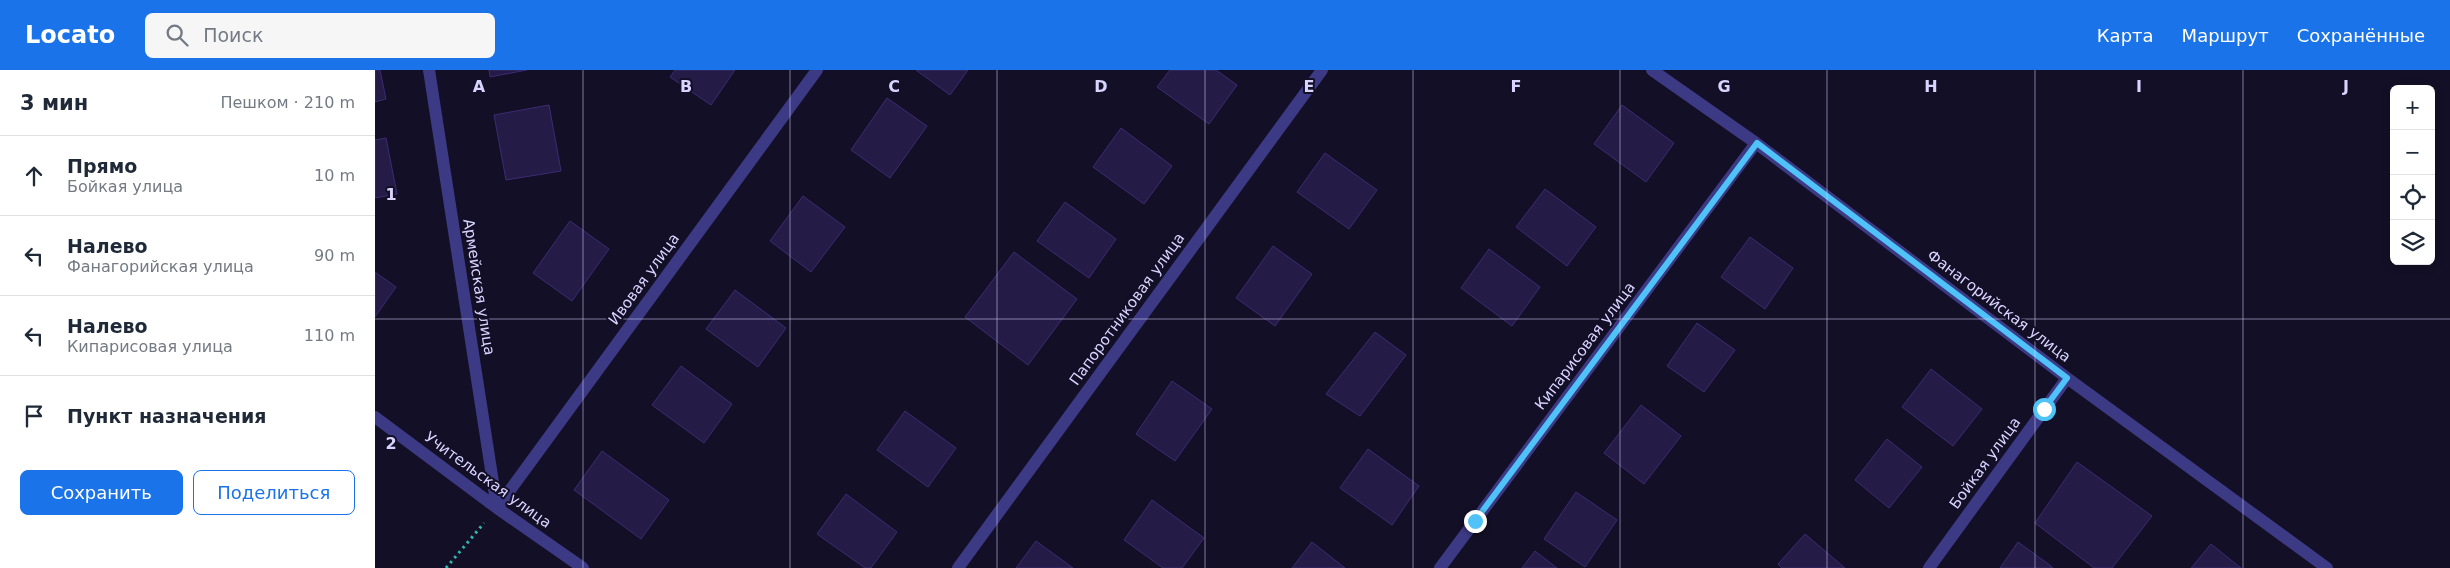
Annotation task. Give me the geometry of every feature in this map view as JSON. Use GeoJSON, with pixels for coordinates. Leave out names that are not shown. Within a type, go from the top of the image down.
{"type":"FeatureCollection","features":[{"type":"Feature","properties":{"kind":"street","name":"Армейская улица"},"geometry":{"type":"LineString","coordinates":[[429,70],[497,508]]}},
{"type":"Feature","properties":{"kind":"street","name":"Ивовая улица"},"geometry":{"type":"LineString","coordinates":[[497,508],[817,70]]}},
{"type":"Feature","properties":{"kind":"street","name":"Папоротниковая улица"},"geometry":{"type":"LineString","coordinates":[[958,568],[1322,70]]}},
{"type":"Feature","properties":{"kind":"street","name":"Фанагорийская улица"},"geometry":{"type":"LineString","coordinates":[[1651,70],[1757,143],[2067,378],[2327,568]]}},
{"type":"Feature","properties":{"kind":"street","name":"Кипарисовая улица"},"geometry":{"type":"LineString","coordinates":[[1440,568],[1757,143]]}},
{"type":"Feature","properties":{"kind":"street","name":"Бойкая улица"},"geometry":{"type":"LineString","coordinates":[[1929,568],[2067,378]]}},
{"type":"Feature","properties":{"kind":"street","name":"Учительская улица"},"geometry":{"type":"LineString","coordinates":[[375,417],[497,508],[583,568]]}},
{"type":"Feature","properties":{"kind":"path"},"geometry":{"type":"LineString","coordinates":[[445,568],[497,508]]}},
{"type":"Feature","properties":{"kind":"building"},"geometry":{"type":"Polygon","coordinates":[[[375,70],[380,70],[386,99],[375,102],[375,70]]]}},
{"type":"Feature","properties":{"kind":"building"},"geometry":{"type":"Polygon","coordinates":[[[489,70],[527,70],[490,77],[489,70]]]}},
{"type":"Feature","properties":{"kind":"building"},"geometry":{"type":"Polygon","coordinates":[[[675,70],[735,70],[711,105],[670,77],[675,70]]]}},
{"type":"Feature","properties":{"kind":"building"},"geometry":{"type":"Polygon","coordinates":[[[916,70],[968,70],[950,95],[916,70]]]}},
{"type":"Feature","properties":{"kind":"building"},"geometry":{"type":"Polygon","coordinates":[[[1170,70],[1216,70],[1237,85],[1209,124],[1157,87],[1170,70]]]}},
{"type":"Feature","properties":{"kind":"building"},"geometry":{"type":"Polygon","coordinates":[[[887,98],[927,126],[890,178],[851,150],[887,98]]]}},
{"type":"Feature","properties":{"kind":"building"},"geometry":{"type":"Polygon","coordinates":[[[549,105],[561,171],[506,180],[494,115],[549,105]]]}},
{"type":"Feature","properties":{"kind":"building"},"geometry":{"type":"Polygon","coordinates":[[[1622,105],[1674,143],[1646,182],[1594,144],[1622,105]]]}},
{"type":"Feature","properties":{"kind":"building"},"geometry":{"type":"Polygon","coordinates":[[[1121,128],[1172,166],[1144,204],[1093,167],[1121,128]]]}},
{"type":"Feature","properties":{"kind":"building"},"geometry":{"type":"Polygon","coordinates":[[[386,138],[397,194],[375,198],[375,140],[386,138]]]}},
{"type":"Feature","properties":{"kind":"building"},"geometry":{"type":"Polygon","coordinates":[[[1325,153],[1377,190],[1349,229],[1297,192],[1325,153]]]}},
{"type":"Feature","properties":{"kind":"building"},"geometry":{"type":"Polygon","coordinates":[[[1545,189],[1596,227],[1567,266],[1516,227],[1545,189]]]}},
{"type":"Feature","properties":{"kind":"building"},"geometry":{"type":"Polygon","coordinates":[[[803,196],[845,227],[811,272],[770,241],[803,196]]]}},
{"type":"Feature","properties":{"kind":"building"},"geometry":{"type":"Polygon","coordinates":[[[1065,202],[1116,239],[1089,278],[1037,241],[1065,202]]]}},
{"type":"Feature","properties":{"kind":"building"},"geometry":{"type":"Polygon","coordinates":[[[570,221],[609,249],[572,301],[533,273],[570,221]]]}},
{"type":"Feature","properties":{"kind":"building"},"geometry":{"type":"Polygon","coordinates":[[[1750,237],[1793,268],[1765,309],[1721,277],[1750,237]]]}},
{"type":"Feature","properties":{"kind":"building"},"geometry":{"type":"Polygon","coordinates":[[[1273,246],[1312,274],[1275,326],[1236,298],[1273,246]]]}},
{"type":"Feature","properties":{"kind":"building"},"geometry":{"type":"Polygon","coordinates":[[[1489,249],[1540,287],[1512,326],[1461,288],[1489,249]]]}},
{"type":"Feature","properties":{"kind":"building"},"geometry":{"type":"Polygon","coordinates":[[[1014,252],[1077,299],[1028,365],[965,317],[1014,252]]]}},
{"type":"Feature","properties":{"kind":"building"},"geometry":{"type":"Polygon","coordinates":[[[375,272],[396,287],[375,317],[375,272]]]}},
{"type":"Feature","properties":{"kind":"building"},"geometry":{"type":"Polygon","coordinates":[[[735,290],[786,328],[758,367],[706,329],[735,290]]]}},
{"type":"Feature","properties":{"kind":"building"},"geometry":{"type":"Polygon","coordinates":[[[1697,323],[1735,350],[1704,392],[1667,366],[1697,323]]]}},
{"type":"Feature","properties":{"kind":"building"},"geometry":{"type":"Polygon","coordinates":[[[1375,332],[1406,355],[1360,416],[1326,394],[1375,332]]]}},
{"type":"Feature","properties":{"kind":"building"},"geometry":{"type":"Polygon","coordinates":[[[681,366],[732,404],[704,443],[652,405],[681,366]]]}},
{"type":"Feature","properties":{"kind":"building"},"geometry":{"type":"Polygon","coordinates":[[[1931,369],[1982,409],[1953,446],[1902,407],[1931,369]]]}},
{"type":"Feature","properties":{"kind":"building"},"geometry":{"type":"Polygon","coordinates":[[[1172,381],[1212,409],[1175,461],[1136,434],[1172,381]]]}},
{"type":"Feature","properties":{"kind":"building"},"geometry":{"type":"Polygon","coordinates":[[[1641,405],[1681,436],[1644,484],[1604,453],[1641,405]]]}},
{"type":"Feature","properties":{"kind":"building"},"geometry":{"type":"Polygon","coordinates":[[[905,411],[956,448],[928,487],[877,450],[905,411]]]}},
{"type":"Feature","properties":{"kind":"building"},"geometry":{"type":"Polygon","coordinates":[[[1887,439],[1922,467],[1889,508],[1855,480],[1887,439]]]}},
{"type":"Feature","properties":{"kind":"building"},"geometry":{"type":"Polygon","coordinates":[[[1368,449],[1419,486],[1392,525],[1340,488],[1368,449]]]}},
{"type":"Feature","properties":{"kind":"building"},"geometry":{"type":"Polygon","coordinates":[[[602,451],[669,500],[641,539],[574,490],[602,451]]]}},
{"type":"Feature","properties":{"kind":"building"},"geometry":{"type":"Polygon","coordinates":[[[2077,462],[2152,516],[2112,568],[2094,568],[2035,523],[2077,462]]]}},
{"type":"Feature","properties":{"kind":"building"},"geometry":{"type":"Polygon","coordinates":[[[1576,492],[1617,520],[1585,567],[1544,539],[1576,492]]]}},
{"type":"Feature","properties":{"kind":"building"},"geometry":{"type":"Polygon","coordinates":[[[846,494],[897,532],[871,568],[865,568],[817,534],[846,494]]]}},
{"type":"Feature","properties":{"kind":"building"},"geometry":{"type":"Polygon","coordinates":[[[1152,500],[1204,538],[1182,568],[1163,568],[1124,540],[1152,500]]]}},
{"type":"Feature","properties":{"kind":"building"},"geometry":{"type":"Polygon","coordinates":[[[1805,534],[1845,568],[1782,568],[1778,564],[1805,534]]]}},
{"type":"Feature","properties":{"kind":"building"},"geometry":{"type":"Polygon","coordinates":[[[1036,541],[1073,568],[1016,568],[1036,541]]]}},
{"type":"Feature","properties":{"kind":"building"},"geometry":{"type":"Polygon","coordinates":[[[1312,542],[1345,568],[1292,568],[1312,542]]]}},
{"type":"Feature","properties":{"kind":"building"},"geometry":{"type":"Polygon","coordinates":[[[2018,542],[2051,566],[2053,568],[2000,568],[2018,542]]]}},
{"type":"Feature","properties":{"kind":"building"},"geometry":{"type":"Polygon","coordinates":[[[2211,544],[2241,568],[2191,568],[2211,544]]]}},
{"type":"Feature","properties":{"kind":"building"},"geometry":{"type":"Polygon","coordinates":[[[1535,551],[1557,568],[1522,568],[1535,551]]]}},
{"type":"Feature","properties":{"kind":"route"},"geometry":{"type":"LineString","coordinates":[[1475,521],[1757,143],[2067,378],[2044,409]]}}]}
